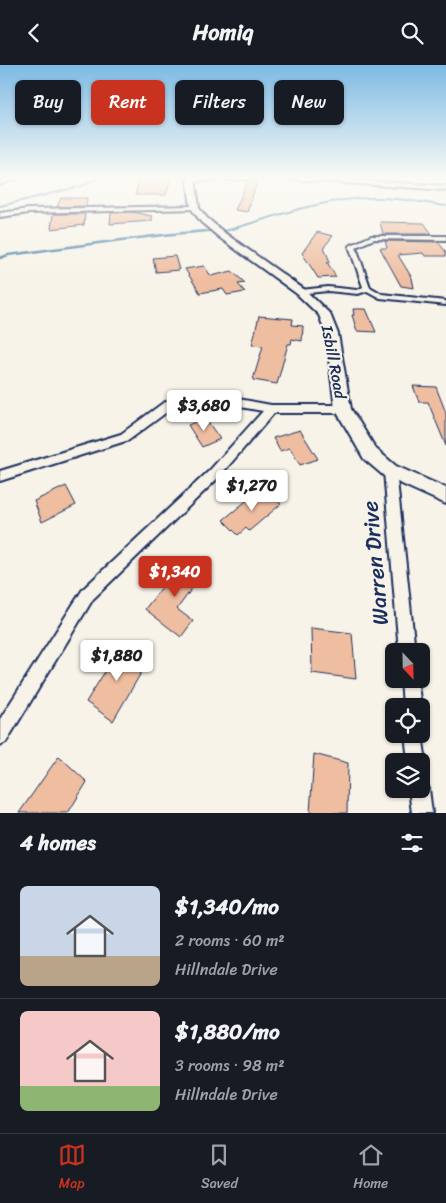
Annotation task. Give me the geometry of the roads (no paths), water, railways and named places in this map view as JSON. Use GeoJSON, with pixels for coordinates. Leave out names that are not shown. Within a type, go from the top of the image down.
{"type":"FeatureCollection","features":[{"type":"Feature","properties":{"kind":"street"},"geometry":{"type":"LineString","coordinates":[[0,215],[22,212]]}},
{"type":"Feature","properties":{"kind":"street","name":"Isbill Road"},"geometry":{"type":"LineString","coordinates":[[199,212],[223,236],[302,292],[324,314],[332,334],[343,409],[370,454],[390,471],[446,496]]}},
{"type":"Feature","properties":{"kind":"street"},"geometry":{"type":"LineString","coordinates":[[446,238],[373,237],[352,246],[366,288],[380,296],[446,303]]}},
{"type":"Feature","properties":{"kind":"street"},"geometry":{"type":"LineString","coordinates":[[302,292],[328,289],[358,292],[366,288]]}},
{"type":"Feature","properties":{"kind":"street"},"geometry":{"type":"LineString","coordinates":[[0,476],[125,437],[167,406],[189,399],[222,400],[271,409],[343,409]]}},
{"type":"Feature","properties":{"kind":"street"},"geometry":{"type":"LineString","coordinates":[[0,737],[88,594],[214,474],[271,409]]}},
{"type":"Feature","properties":{"kind":"street","name":"Warren Drive"},"geometry":{"type":"LineString","coordinates":[[390,471],[406,643]]}},
{"type":"Feature","properties":{"kind":"street"},"geometry":{"type":"LineString","coordinates":[[420,798],[422,813]]}},
{"type":"Feature","properties":{"kind":"waterway"},"geometry":{"type":"LineString","coordinates":[[225,231],[289,212]]}},
{"type":"Feature","properties":{"kind":"waterway"},"geometry":{"type":"LineString","coordinates":[[0,258],[8,255],[106,242],[205,231]]}},
{"type":"Feature","properties":{"kind":"waterway"},"geometry":{"type":"LineString","coordinates":[[186,233],[210,231]]}}]}
